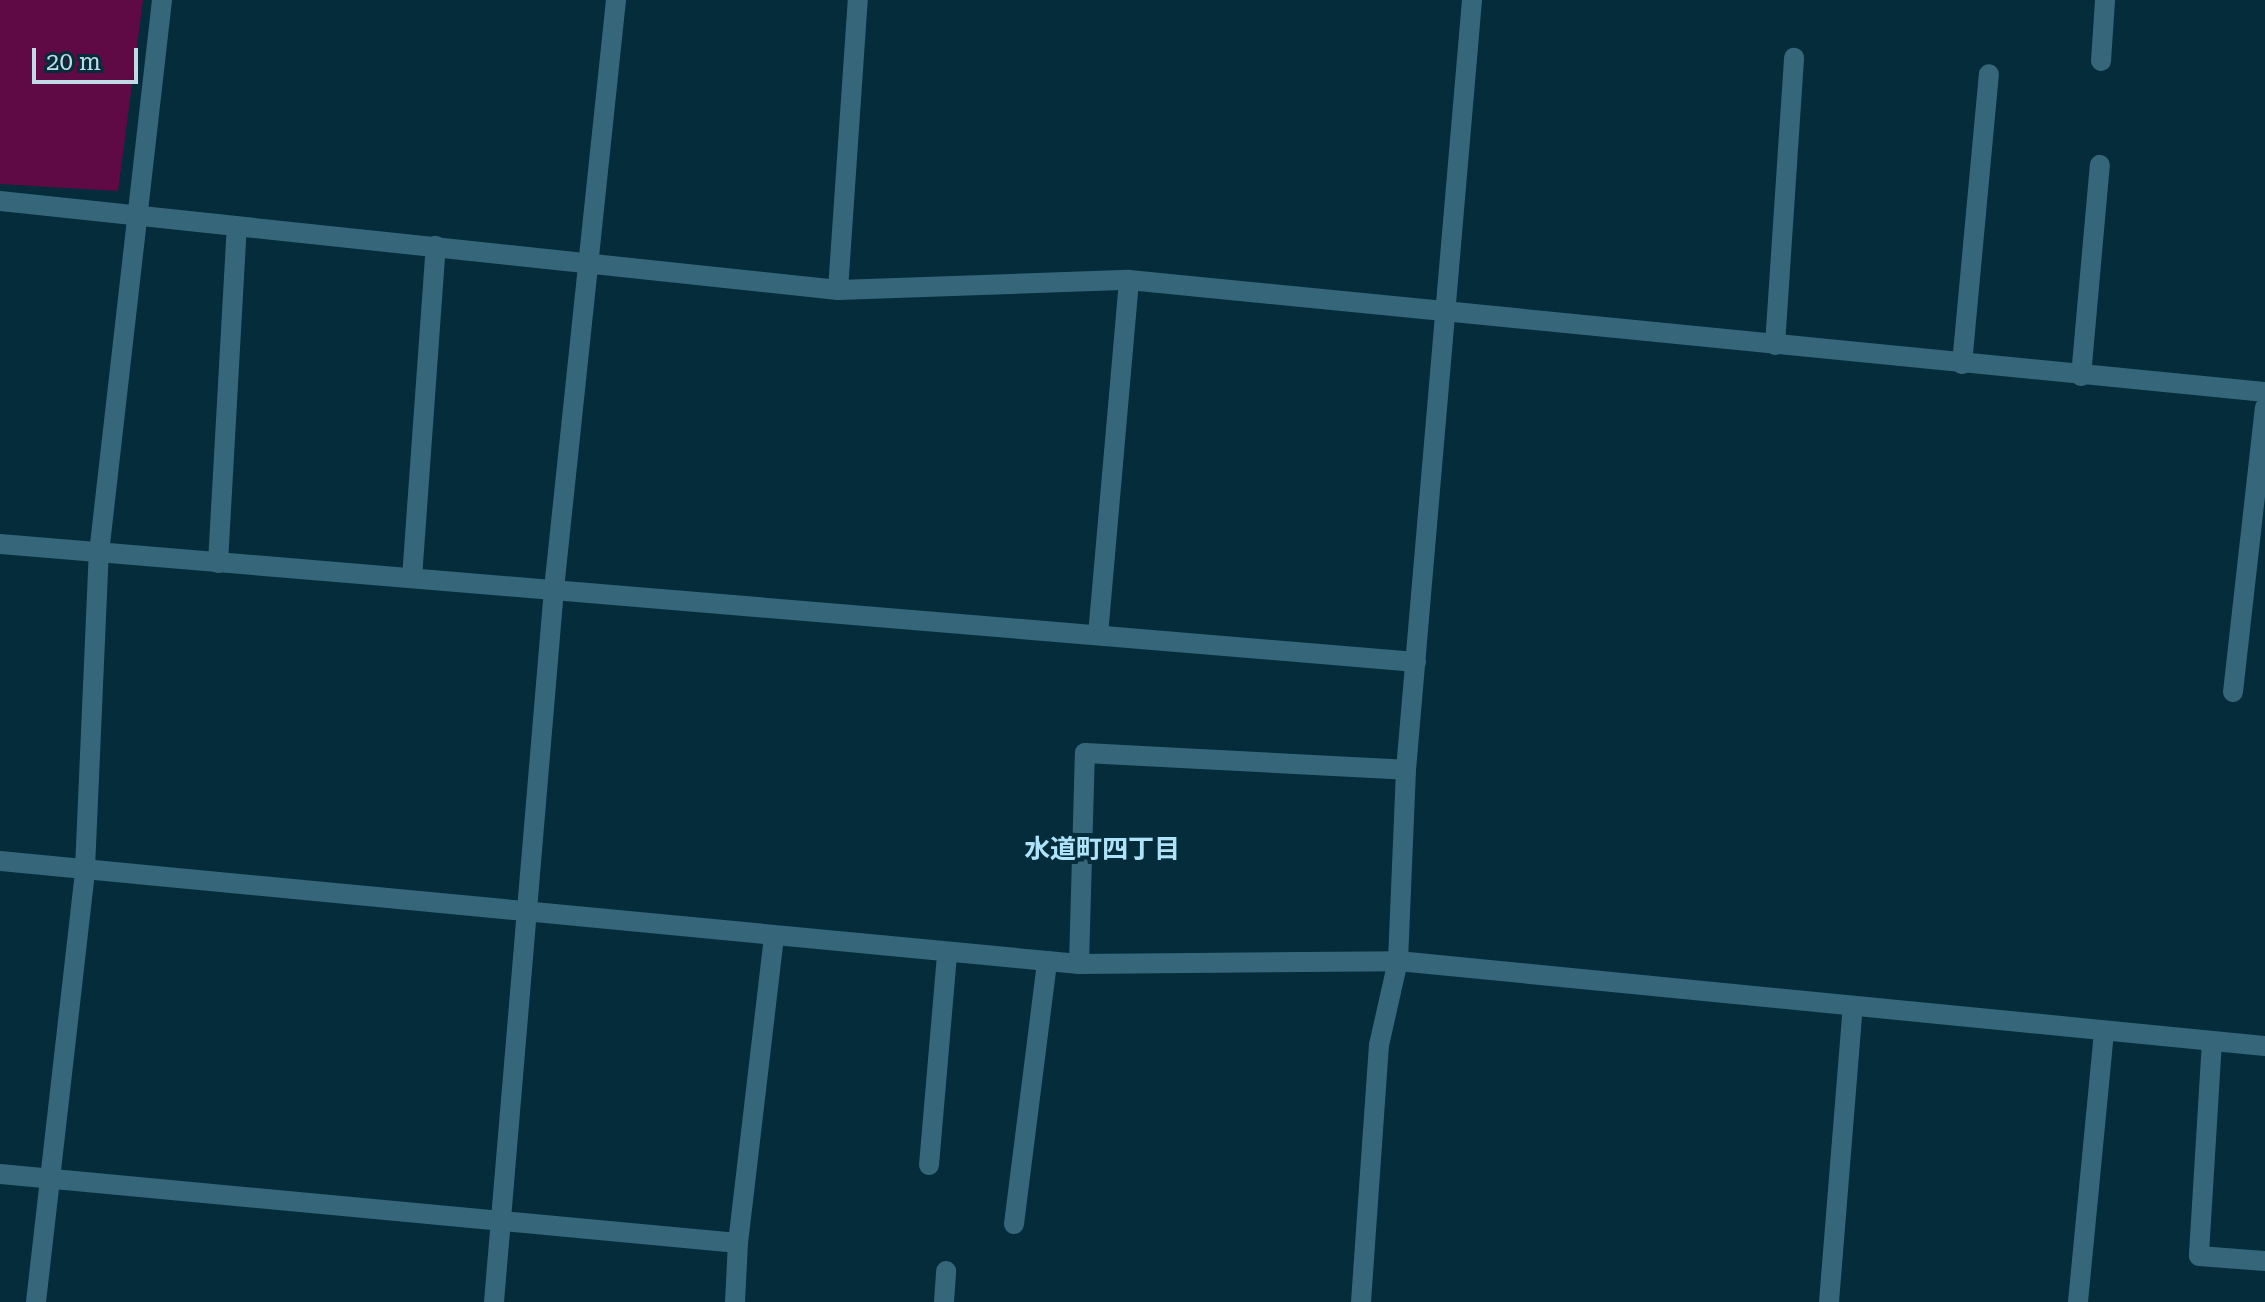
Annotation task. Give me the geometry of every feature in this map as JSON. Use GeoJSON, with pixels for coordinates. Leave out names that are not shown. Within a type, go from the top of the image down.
{"type":"FeatureCollection","features":[{"type":"Feature","properties":{"kind":"street"},"geometry":{"type":"LineString","coordinates":[[36,1302],[85,869],[99,553],[162,0]]}},
{"type":"Feature","properties":{"kind":"street"},"geometry":{"type":"LineString","coordinates":[[494,1302],[554,589],[616,0]]}},
{"type":"Feature","properties":{"kind":"street"},"geometry":{"type":"LineString","coordinates":[[838,290],[858,0]]}},
{"type":"Feature","properties":{"kind":"street"},"geometry":{"type":"LineString","coordinates":[[1361,1302],[1379,1045],[1398,961],[1406,770],[1448,313],[1472,0]]}},
{"type":"Feature","properties":{"kind":"street"},"geometry":{"type":"LineString","coordinates":[[2101,61],[2105,0]]}},
{"type":"Feature","properties":{"kind":"street"},"geometry":{"type":"LineString","coordinates":[[1775,345],[1794,58]]}},
{"type":"Feature","properties":{"kind":"street"},"geometry":{"type":"LineString","coordinates":[[1962,364],[1989,74]]}},
{"type":"Feature","properties":{"kind":"street"},"geometry":{"type":"LineString","coordinates":[[2081,376],[2100,165]]}},
{"type":"Feature","properties":{"kind":"street"},"geometry":{"type":"LineString","coordinates":[[0,201],[136,218],[591,260],[838,290],[1129,280],[2265,392]]}},
{"type":"Feature","properties":{"kind":"street"},"geometry":{"type":"LineString","coordinates":[[218,563],[237,227]]}},
{"type":"Feature","properties":{"kind":"street"},"geometry":{"type":"LineString","coordinates":[[412,578],[436,246]]}},
{"type":"Feature","properties":{"kind":"street"},"geometry":{"type":"LineString","coordinates":[[1098,635],[1129,280]]}},
{"type":"Feature","properties":{"kind":"street"},"geometry":{"type":"LineString","coordinates":[[2233,692],[2265,408]]}},
{"type":"Feature","properties":{"kind":"street"},"geometry":{"type":"LineString","coordinates":[[0,544],[1416,662]]}},
{"type":"Feature","properties":{"kind":"street"},"geometry":{"type":"LineString","coordinates":[[1079,964],[1085,753],[1406,770]]}},
{"type":"Feature","properties":{"kind":"street"},"geometry":{"type":"LineString","coordinates":[[0,861],[1079,964],[1398,961],[2265,1046]]}},
{"type":"Feature","properties":{"kind":"street"},"geometry":{"type":"LineString","coordinates":[[735,1302],[738,1243],[774,936]]}},
{"type":"Feature","properties":{"kind":"street"},"geometry":{"type":"LineString","coordinates":[[929,1165],[947,953]]}},
{"type":"Feature","properties":{"kind":"street"},"geometry":{"type":"LineString","coordinates":[[1014,1224],[1047,961]]}},
{"type":"Feature","properties":{"kind":"street"},"geometry":{"type":"LineString","coordinates":[[1829,1302],[1853,1006]]}},
{"type":"Feature","properties":{"kind":"street"},"geometry":{"type":"LineString","coordinates":[[2078,1302],[2104,1031]]}},
{"type":"Feature","properties":{"kind":"street"},"geometry":{"type":"LineString","coordinates":[[2212,1041],[2199,1256],[2265,1261]]}},
{"type":"Feature","properties":{"kind":"street"},"geometry":{"type":"LineString","coordinates":[[0,1174],[500,1224],[738,1243]]}},
{"type":"Feature","properties":{"kind":"street"},"geometry":{"type":"LineString","coordinates":[[944,1302],[946,1271]]}},
{"type":"Feature","properties":{"kind":"shaded area"},"geometry":{"type":"Polygon","coordinates":[[[0,0],[143,0],[118,191],[0,184],[0,0]]]}},
{"type":"Feature","properties":{"kind":"district","name":"水道町四丁目"},"geometry":{"type":"Point","coordinates":[1102,850]}}]}
